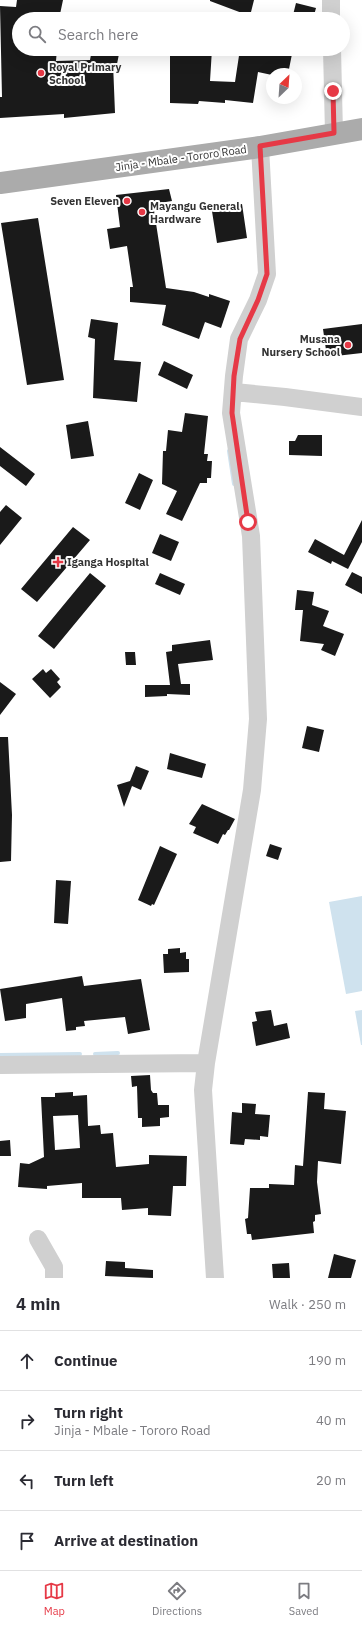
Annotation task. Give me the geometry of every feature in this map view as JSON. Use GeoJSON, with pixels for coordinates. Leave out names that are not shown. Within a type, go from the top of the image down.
{"type":"FeatureCollection","features":[{"type":"Feature","properties":{"kind":"main road","name":"Jinja - Mbale - Tororo Road"},"geometry":{"type":"LineString","coordinates":[[0,183],[260,146],[362,129]]}},
{"type":"Feature","properties":{"kind":"street"},"geometry":{"type":"LineString","coordinates":[[331,0],[331,12]]}},
{"type":"Feature","properties":{"kind":"street"},"geometry":{"type":"LineString","coordinates":[[332,56],[334,133]]}},
{"type":"Feature","properties":{"kind":"street"},"geometry":{"type":"LineString","coordinates":[[215,1278],[203,1090],[206,1063],[252,790],[258,719],[251,536],[232,413],[234,376],[240,339],[258,300],[267,274],[260,146]]}},
{"type":"Feature","properties":{"kind":"street"},"geometry":{"type":"LineString","coordinates":[[234,392],[362,407]]}},
{"type":"Feature","properties":{"kind":"street"},"geometry":{"type":"LineString","coordinates":[[0,1064],[206,1063]]}},
{"type":"Feature","properties":{"kind":"street"},"geometry":{"type":"LineString","coordinates":[[38,1239],[54,1267],[54,1278]]}},
{"type":"Feature","properties":{"kind":"water"},"geometry":{"type":"Polygon","coordinates":[[[362,896],[362,991],[346,994],[329,902],[362,896]]]}},
{"type":"Feature","properties":{"kind":"water"},"geometry":{"type":"Polygon","coordinates":[[[362,1010],[362,1045],[361,1045],[355,1011],[362,1010]]]}},
{"type":"Feature","properties":{"kind":"building"},"geometry":{"type":"Polygon","coordinates":[[[17,0],[63,0],[60,12],[12,12],[12,56],[56,56],[56,61],[90,60],[91,56],[119,56],[117,64],[113,63],[115,113],[64,118],[64,114],[0,118],[0,97],[2,97],[0,6],[16,7],[17,0]]]}},
{"type":"Feature","properties":{"kind":"building"},"geometry":{"type":"Polygon","coordinates":[[[254,0],[251,12],[239,12],[210,1],[254,0]]]}},
{"type":"Feature","properties":{"kind":"building"},"geometry":{"type":"Polygon","coordinates":[[[296,3],[316,8],[315,12],[294,12],[296,3]]]}},
{"type":"Feature","properties":{"kind":"building"},"geometry":{"type":"Polygon","coordinates":[[[170,56],[212,56],[210,81],[235,82],[239,56],[292,56],[289,68],[266,68],[266,74],[258,72],[253,103],[225,100],[225,103],[199,101],[198,104],[170,103],[170,56]]]}},
{"type":"Feature","properties":{"kind":"building"},"geometry":{"type":"Polygon","coordinates":[[[169,189],[172,201],[153,204],[166,288],[194,292],[209,297],[209,294],[230,301],[221,328],[205,322],[199,339],[162,325],[166,305],[130,302],[130,287],[133,287],[127,246],[110,249],[107,229],[120,227],[116,195],[169,189]]]}},
{"type":"Feature","properties":{"kind":"building"},"geometry":{"type":"Polygon","coordinates":[[[224,203],[225,207],[242,204],[247,238],[217,243],[211,205],[224,203]]]}},
{"type":"Feature","properties":{"kind":"building"},"geometry":{"type":"Polygon","coordinates":[[[38,218],[64,380],[27,385],[1,223],[38,218]]]}},
{"type":"Feature","properties":{"kind":"building"},"geometry":{"type":"Polygon","coordinates":[[[91,319],[118,323],[114,360],[141,362],[137,402],[93,398],[95,339],[88,337],[91,319]]]}},
{"type":"Feature","properties":{"kind":"building"},"geometry":{"type":"Polygon","coordinates":[[[362,324],[362,353],[327,357],[323,329],[362,324]]]}},
{"type":"Feature","properties":{"kind":"building"},"geometry":{"type":"Polygon","coordinates":[[[164,361],[193,375],[187,389],[158,375],[164,361]]]}},
{"type":"Feature","properties":{"kind":"building"},"geometry":{"type":"Polygon","coordinates":[[[185,413],[208,416],[204,454],[208,454],[207,461],[212,461],[211,478],[207,478],[207,483],[200,483],[182,521],[166,514],[177,491],[162,484],[163,451],[166,451],[168,430],[182,432],[185,413]]]}},
{"type":"Feature","properties":{"kind":"building"},"geometry":{"type":"Polygon","coordinates":[[[88,421],[94,456],[71,459],[66,425],[88,421]]]}},
{"type":"Feature","properties":{"kind":"building"},"geometry":{"type":"Polygon","coordinates":[[[298,435],[322,435],[322,456],[289,455],[289,441],[295,441],[298,435]]]}},
{"type":"Feature","properties":{"kind":"building"},"geometry":{"type":"Polygon","coordinates":[[[0,447],[35,474],[26,486],[0,466],[0,447]]]}},
{"type":"Feature","properties":{"kind":"building"},"geometry":{"type":"Polygon","coordinates":[[[139,473],[153,480],[140,510],[125,503],[139,473]]]}},
{"type":"Feature","properties":{"kind":"building"},"geometry":{"type":"Polygon","coordinates":[[[6,505],[22,518],[0,545],[0,512],[6,505]]]}},
{"type":"Feature","properties":{"kind":"building"},"geometry":{"type":"Polygon","coordinates":[[[362,520],[362,542],[348,569],[332,561],[331,564],[308,552],[315,539],[344,555],[362,520]]]}},
{"type":"Feature","properties":{"kind":"building"},"geometry":{"type":"Polygon","coordinates":[[[73,527],[90,540],[37,602],[21,589],[73,527]]]}},
{"type":"Feature","properties":{"kind":"building"},"geometry":{"type":"Polygon","coordinates":[[[160,534],[179,542],[171,561],[152,553],[160,534]]]}},
{"type":"Feature","properties":{"kind":"building"},"geometry":{"type":"Polygon","coordinates":[[[352,572],[362,577],[362,594],[345,585],[352,572]]]}},
{"type":"Feature","properties":{"kind":"building"},"geometry":{"type":"Polygon","coordinates":[[[90,573],[106,586],[54,649],[38,636],[90,573]]]}},
{"type":"Feature","properties":{"kind":"building"},"geometry":{"type":"Polygon","coordinates":[[[160,573],[185,584],[180,595],[155,584],[160,573]]]}},
{"type":"Feature","properties":{"kind":"building"},"geometry":{"type":"Polygon","coordinates":[[[297,590],[314,592],[312,605],[329,611],[323,626],[344,634],[335,656],[321,650],[324,644],[300,641],[303,610],[295,610],[297,590]]]}},
{"type":"Feature","properties":{"kind":"building"},"geometry":{"type":"Polygon","coordinates":[[[210,640],[213,660],[178,664],[181,684],[190,684],[190,695],[167,694],[167,696],[145,697],[145,685],[170,685],[166,652],[172,651],[172,645],[210,640]]]}},
{"type":"Feature","properties":{"kind":"building"},"geometry":{"type":"Polygon","coordinates":[[[125,652],[135,652],[136,665],[126,665],[125,652]]]}},
{"type":"Feature","properties":{"kind":"building"},"geometry":{"type":"Polygon","coordinates":[[[43,669],[46,673],[51,669],[60,679],[57,682],[61,687],[50,698],[32,679],[43,669]]]}},
{"type":"Feature","properties":{"kind":"building"},"geometry":{"type":"Polygon","coordinates":[[[0,682],[16,694],[0,715],[0,682]]]}},
{"type":"Feature","properties":{"kind":"building"},"geometry":{"type":"Polygon","coordinates":[[[307,726],[324,730],[319,752],[302,748],[307,726]]]}},
{"type":"Feature","properties":{"kind":"building"},"geometry":{"type":"Polygon","coordinates":[[[0,737],[8,737],[12,815],[11,861],[0,862],[0,737]]]}},
{"type":"Feature","properties":{"kind":"building"},"geometry":{"type":"Polygon","coordinates":[[[170,753],[206,764],[202,778],[167,769],[170,753]]]}},
{"type":"Feature","properties":{"kind":"building"},"geometry":{"type":"Polygon","coordinates":[[[136,766],[149,771],[141,790],[132,786],[124,807],[117,785],[130,781],[136,766]]]}},
{"type":"Feature","properties":{"kind":"building"},"geometry":{"type":"Polygon","coordinates":[[[202,804],[235,819],[225,835],[223,834],[218,844],[193,833],[196,827],[189,824],[202,804]]]}},
{"type":"Feature","properties":{"kind":"building"},"geometry":{"type":"Polygon","coordinates":[[[270,844],[282,848],[278,860],[266,856],[270,844]]]}},
{"type":"Feature","properties":{"kind":"building"},"geometry":{"type":"Polygon","coordinates":[[[160,846],[177,854],[154,905],[152,904],[151,906],[138,900],[160,846]]]}},
{"type":"Feature","properties":{"kind":"building"},"geometry":{"type":"Polygon","coordinates":[[[56,880],[71,881],[68,924],[54,923],[56,880]]]}},
{"type":"Feature","properties":{"kind":"building"},"geometry":{"type":"Polygon","coordinates":[[[180,948],[180,953],[186,952],[186,959],[189,959],[189,972],[164,973],[163,954],[168,954],[168,949],[180,948]]]}},
{"type":"Feature","properties":{"kind":"building"},"geometry":{"type":"Polygon","coordinates":[[[82,976],[84,986],[141,979],[150,1030],[128,1034],[125,1017],[84,1021],[85,1026],[76,1027],[76,1030],[66,1031],[62,998],[26,1004],[26,1018],[5,1021],[0,989],[82,976]]]}},
{"type":"Feature","properties":{"kind":"building"},"geometry":{"type":"Polygon","coordinates":[[[271,1010],[274,1026],[287,1023],[290,1038],[256,1046],[252,1022],[257,1021],[255,1012],[271,1010]]]}},
{"type":"Feature","properties":{"kind":"building"},"geometry":{"type":"Polygon","coordinates":[[[150,1075],[151,1090],[153,1093],[157,1093],[158,1105],[169,1105],[169,1117],[160,1118],[160,1126],[142,1127],[142,1118],[138,1118],[137,1086],[132,1087],[131,1076],[150,1075]]]}},
{"type":"Feature","properties":{"kind":"building"},"geometry":{"type":"Polygon","coordinates":[[[73,1092],[73,1096],[87,1095],[88,1126],[100,1125],[101,1134],[113,1133],[116,1167],[149,1164],[149,1155],[187,1156],[186,1186],[173,1186],[171,1216],[148,1215],[148,1208],[122,1210],[121,1198],[82,1198],[82,1183],[47,1186],[47,1189],[18,1187],[20,1163],[29,1164],[44,1157],[41,1097],[55,1097],[55,1093],[73,1092]],[[78,1115],[53,1116],[55,1150],[80,1148],[78,1115]]]}},
{"type":"Feature","properties":{"kind":"building"},"geometry":{"type":"Polygon","coordinates":[[[308,1092],[325,1093],[324,1109],[346,1111],[341,1164],[318,1161],[317,1182],[321,1214],[315,1215],[315,1221],[313,1222],[314,1233],[252,1240],[251,1234],[247,1234],[245,1219],[248,1218],[250,1188],[269,1188],[269,1184],[294,1185],[295,1165],[303,1166],[308,1092]]]}},
{"type":"Feature","properties":{"kind":"building"},"geometry":{"type":"Polygon","coordinates":[[[242,1103],[256,1104],[255,1114],[270,1115],[268,1137],[260,1136],[260,1140],[245,1139],[244,1145],[230,1144],[232,1112],[242,1113],[242,1103]]]}},
{"type":"Feature","properties":{"kind":"building"},"geometry":{"type":"Polygon","coordinates":[[[10,1140],[11,1156],[0,1156],[0,1141],[10,1140]]]}},
{"type":"Feature","properties":{"kind":"building"},"geometry":{"type":"Polygon","coordinates":[[[334,1254],[356,1260],[351,1278],[328,1278],[334,1254]]]}},
{"type":"Feature","properties":{"kind":"building"},"geometry":{"type":"Polygon","coordinates":[[[106,1261],[125,1262],[125,1268],[153,1270],[153,1278],[105,1276],[106,1261]]]}},
{"type":"Feature","properties":{"kind":"building"},"geometry":{"type":"Polygon","coordinates":[[[289,1263],[290,1278],[273,1278],[272,1264],[289,1263]]]}},
{"type":"Feature","properties":{"kind":"waterway"},"geometry":{"type":"LineString","coordinates":[[229,451],[234,484]]}},
{"type":"Feature","properties":{"kind":"waterway"},"geometry":{"type":"LineString","coordinates":[[95,1054],[118,1053]]}},
{"type":"Feature","properties":{"kind":"waterway"},"geometry":{"type":"LineString","coordinates":[[0,1055],[80,1054]]}},
{"type":"Feature","properties":{"kind":"place","name":"Royal Primary School"},"geometry":{"type":"Point","coordinates":[41,73]}},
{"type":"Feature","properties":{"kind":"place","name":"Seven Eleven"},"geometry":{"type":"Point","coordinates":[127,201]}},
{"type":"Feature","properties":{"kind":"place","name":"Mayangu General Hardware"},"geometry":{"type":"Point","coordinates":[142,212]}},
{"type":"Feature","properties":{"kind":"place","name":"Musana Nursery School"},"geometry":{"type":"Point","coordinates":[348,345]}},
{"type":"Feature","properties":{"kind":"place","name":"Iganga Hospital"},"geometry":{"type":"Point","coordinates":[58,562]}},
{"type":"Feature","properties":{"kind":"route"},"geometry":{"type":"LineString","coordinates":[[248,522],[232,413],[234,376],[240,339],[258,300],[267,274],[260,146],[334,133],[333,91]]}}]}
